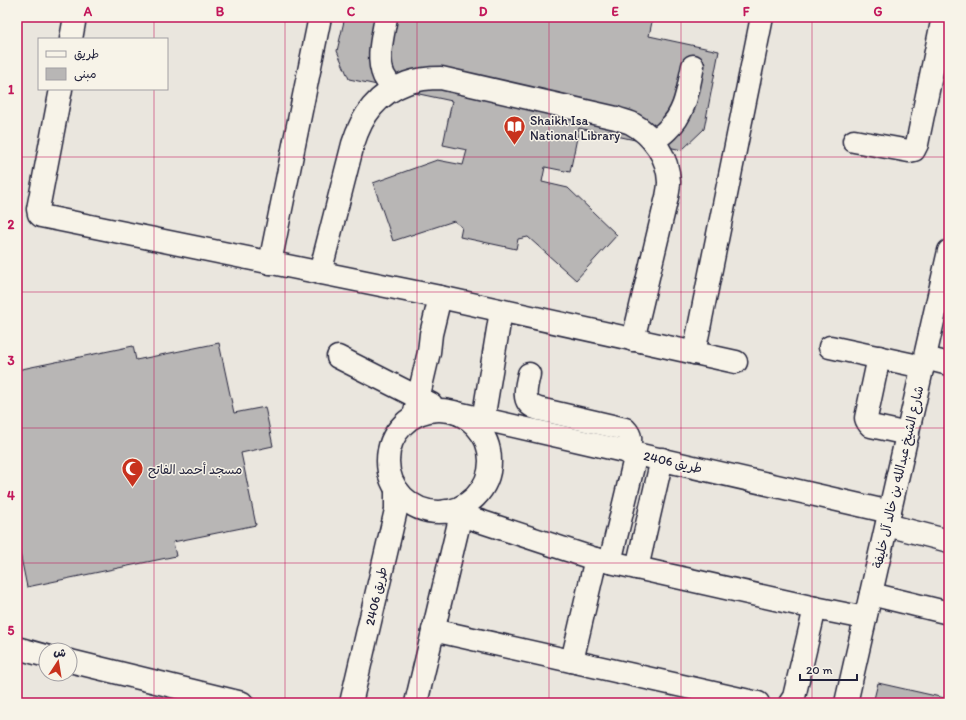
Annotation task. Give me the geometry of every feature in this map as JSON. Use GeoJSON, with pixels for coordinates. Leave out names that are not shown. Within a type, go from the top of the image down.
{"type":"FeatureCollection","features":[{"type":"Feature","properties":{"kind":"street"},"geometry":{"type":"LineString","coordinates":[[70,38],[75,17]]}},
{"type":"Feature","properties":{"kind":"street"},"geometry":{"type":"LineString","coordinates":[[270,263],[320,17]]}},
{"type":"Feature","properties":{"kind":"street"},"geometry":{"type":"LineString","coordinates":[[386,17],[381,58],[384,76],[392,90]]}},
{"type":"Feature","properties":{"kind":"street"},"geometry":{"type":"LineString","coordinates":[[694,353],[762,17]]}},
{"type":"Feature","properties":{"kind":"street"},"geometry":{"type":"LineString","coordinates":[[854,141],[909,151],[914,150],[917,144],[943,17]]}},
{"type":"Feature","properties":{"kind":"street"},"geometry":{"type":"LineString","coordinates":[[653,141],[668,129],[684,106],[693,66]]}},
{"type":"Feature","properties":{"kind":"street"},"geometry":{"type":"LineString","coordinates":[[320,273],[352,144],[363,118],[381,98],[407,82],[424,78],[441,78],[616,118],[643,130],[662,153],[667,168],[669,183],[667,198],[633,340]]}},
{"type":"Feature","properties":{"kind":"street"},"geometry":{"type":"LineString","coordinates":[[61,90],[38,209],[41,216],[440,297],[736,362]]}},
{"type":"Feature","properties":{"kind":"street","name":"شارع الشيخ عبدالله بن خالد آل خليفة"},"geometry":{"type":"LineString","coordinates":[[846,703],[949,251]]}},
{"type":"Feature","properties":{"kind":"street"},"geometry":{"type":"LineString","coordinates":[[440,297],[416,407],[401,426],[392,441],[388,457],[389,474],[396,489],[406,500],[418,507],[432,511],[456,511],[603,561],[865,618]]}},
{"type":"Feature","properties":{"kind":"street"},"geometry":{"type":"LineString","coordinates":[[416,703],[433,630],[456,511],[475,497],[483,486],[488,473],[490,459],[488,445],[482,426],[502,311]]}},
{"type":"Feature","properties":{"kind":"street"},"geometry":{"type":"LineString","coordinates":[[830,347],[879,357],[924,363],[949,364]]}},
{"type":"Feature","properties":{"kind":"street"},"geometry":{"type":"LineString","coordinates":[[338,357],[416,407],[428,411],[450,411],[482,426]]}},
{"type":"Feature","properties":{"kind":"street"},"geometry":{"type":"LineString","coordinates":[[879,357],[866,421],[871,426],[908,434]]}},
{"type":"Feature","properties":{"kind":"street"},"geometry":{"type":"LineString","coordinates":[[529,374],[525,397],[530,405],[539,409],[625,429],[631,438],[632,453],[603,561],[594,567],[572,661]]}},
{"type":"Feature","properties":{"kind":"street"},"geometry":{"type":"LineString","coordinates":[[577,440],[582,419]]}},
{"type":"Feature","properties":{"kind":"street","name":"طريق 2406"},"geometry":{"type":"LineString","coordinates":[[482,426],[577,440],[662,459],[888,518],[949,541]]}},
{"type":"Feature","properties":{"kind":"street"},"geometry":{"type":"LineString","coordinates":[[637,568],[662,459]]}},
{"type":"Feature","properties":{"kind":"street","name":"طريق 2406"},"geometry":{"type":"LineString","coordinates":[[351,703],[396,510],[396,489]]}},
{"type":"Feature","properties":{"kind":"street"},"geometry":{"type":"LineString","coordinates":[[871,594],[949,614]]}},
{"type":"Feature","properties":{"kind":"street"},"geometry":{"type":"LineString","coordinates":[[790,703],[794,697],[815,608]]}},
{"type":"Feature","properties":{"kind":"street"},"geometry":{"type":"LineString","coordinates":[[433,630],[758,703]]}},
{"type":"Feature","properties":{"kind":"street"},"geometry":{"type":"LineString","coordinates":[[17,648],[38,654]]}},
{"type":"Feature","properties":{"kind":"street"},"geometry":{"type":"LineString","coordinates":[[78,664],[242,703]]}},
{"type":"Feature","properties":{"kind":"building","name":"Shaikh Isa National Library"},"geometry":{"type":"Polygon","coordinates":[[[345,17],[653,17],[649,36],[719,51],[704,129],[682,150],[579,128],[570,172],[545,167],[542,182],[568,188],[617,235],[576,280],[528,237],[518,239],[516,249],[460,237],[462,227],[454,221],[393,241],[373,183],[437,160],[463,165],[467,150],[443,145],[452,101],[349,79],[337,51],[345,17]]]}},
{"type":"Feature","properties":{"kind":"building","name":"مسجد أحمد الفاتح"},"geometry":{"type":"Polygon","coordinates":[[[219,343],[234,413],[265,407],[273,446],[241,453],[256,525],[173,542],[176,556],[27,587],[17,538],[17,370],[133,346],[136,360],[219,343]]]}},
{"type":"Feature","properties":{"kind":"building"},"geometry":{"type":"Polygon","coordinates":[[[878,683],[949,699],[949,703],[873,703],[878,683]]]}},
{"type":"Feature","properties":{"kind":"place","name":"Shaikh Isa National Library"},"geometry":{"type":"Point","coordinates":[514,146]}},
{"type":"Feature","properties":{"kind":"place","name":"مسجد أحمد الفاتح"},"geometry":{"type":"Point","coordinates":[133,488]}}]}
